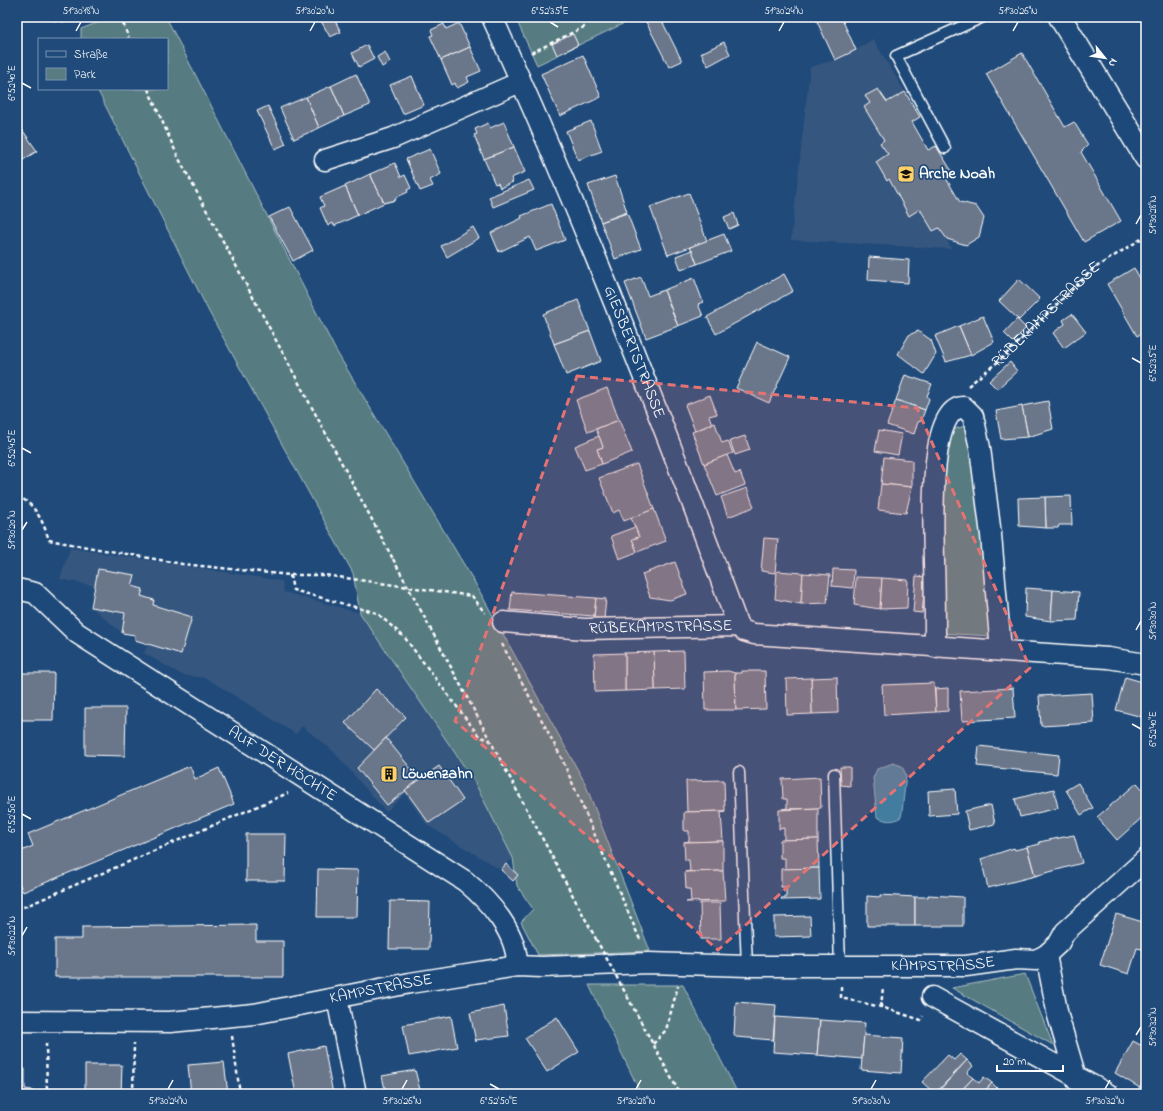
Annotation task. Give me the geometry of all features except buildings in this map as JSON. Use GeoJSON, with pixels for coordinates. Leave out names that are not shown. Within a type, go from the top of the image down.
{"type":"FeatureCollection","features":[{"type":"Feature","properties":{"kind":"street","name":"GIESBERTSTRASSE"},"geometry":{"type":"LineString","coordinates":[[492,17],[563,176],[603,274],[738,626]]}},
{"type":"Feature","properties":{"kind":"street"},"geometry":{"type":"LineString","coordinates":[[1060,17],[1146,158]]}},
{"type":"Feature","properties":{"kind":"street"},"geometry":{"type":"LineString","coordinates":[[325,160],[393,138],[520,82]]}},
{"type":"Feature","properties":{"kind":"street"},"geometry":{"type":"LineString","coordinates":[[935,648],[933,512],[936,464],[945,422],[955,409],[960,407],[967,409],[973,416],[980,448],[992,535],[1001,650]]}},
{"type":"Feature","properties":{"kind":"street","name":"AUF DER HÖCHTE"},"geometry":{"type":"LineString","coordinates":[[17,589],[35,594],[77,633],[313,782],[452,872],[476,890],[496,912],[518,952],[517,966]]}},
{"type":"Feature","properties":{"kind":"street","name":"RÜBEKAMPSTRASSE"},"geometry":{"type":"LineString","coordinates":[[497,625],[584,629],[738,626],[744,631],[754,634],[935,648],[1001,650],[1108,658],[1146,664]]}},
{"type":"Feature","properties":{"kind":"street"},"geometry":{"type":"LineString","coordinates":[[1083,1094],[1075,1075],[1058,1016],[1046,955],[1059,943],[1065,932],[1146,859]]}},
{"type":"Feature","properties":{"kind":"street","name":"KAMPSTRASSE"},"geometry":{"type":"LineString","coordinates":[[17,1020],[170,1022],[229,1018],[418,981],[517,966],[542,967],[649,963],[747,966],[966,966],[992,964],[1016,958],[1036,960],[1046,955]]}},
{"type":"Feature","properties":{"kind":"street","name":"KAMPSTRASSE"},"geometry":{"type":"LineString","coordinates":[[932,997],[1108,1094]]}},
{"type":"Feature","properties":{"kind":"street"},"geometry":{"type":"LineString","coordinates":[[337,998],[356,1094]]}},
{"type":"Feature","properties":{"kind":"lane"},"geometry":{"type":"LineString","coordinates":[[945,148],[896,56],[984,17]]}},
{"type":"Feature","properties":{"kind":"lane"},"geometry":{"type":"LineString","coordinates":[[739,772],[747,966]]}},
{"type":"Feature","properties":{"kind":"lane"},"geometry":{"type":"LineString","coordinates":[[834,774],[840,966]]}},
{"type":"Feature","properties":{"kind":"path"},"geometry":{"type":"LineString","coordinates":[[40,17],[63,21],[83,21],[90,17]]}},
{"type":"Feature","properties":{"kind":"path"},"geometry":{"type":"LineString","coordinates":[[121,17],[129,38]]}},
{"type":"Feature","properties":{"kind":"path"},"geometry":{"type":"LineString","coordinates":[[512,62],[586,26]]}},
{"type":"Feature","properties":{"kind":"path"},"geometry":{"type":"LineString","coordinates":[[148,90],[178,157],[680,1094]]}},
{"type":"Feature","properties":{"kind":"path","name":"RÜBEKAMPSTRASSE"},"geometry":{"type":"LineString","coordinates":[[960,407],[968,387],[1000,360],[1093,269],[1146,236]]}},
{"type":"Feature","properties":{"kind":"path"},"geometry":{"type":"LineString","coordinates":[[17,496],[34,508],[42,520],[49,540],[182,564],[290,576],[324,575],[472,596],[497,625],[562,759],[649,963]]}},
{"type":"Feature","properties":{"kind":"path"},"geometry":{"type":"LineString","coordinates":[[290,576],[293,590],[377,613],[405,638],[479,736],[491,740]]}},
{"type":"Feature","properties":{"kind":"path"},"geometry":{"type":"LineString","coordinates":[[17,910],[313,782]]}},
{"type":"Feature","properties":{"kind":"path"},"geometry":{"type":"LineString","coordinates":[[653,1044],[666,1030],[684,964]]}},
{"type":"Feature","properties":{"kind":"path"},"geometry":{"type":"LineString","coordinates":[[840,966],[841,998],[881,1007],[921,1020],[932,997]]}},
{"type":"Feature","properties":{"kind":"path"},"geometry":{"type":"LineString","coordinates":[[229,1018],[240,1094]]}},
{"type":"Feature","properties":{"kind":"path"},"geometry":{"type":"LineString","coordinates":[[45,1020],[47,1094]]}},
{"type":"Feature","properties":{"kind":"path"},"geometry":{"type":"LineString","coordinates":[[133,1094],[134,1022]]}},
{"type":"Feature","properties":{"kind":"highlighted area"},"geometry":{"type":"Polygon","coordinates":[[[577,376],[917,408],[1030,668],[718,950],[455,721],[577,376]]]}},
{"type":"Feature","properties":{"kind":"shaded area"},"geometry":{"type":"Polygon","coordinates":[[[873,39],[905,92],[887,102],[878,89],[866,96],[870,103],[865,107],[884,140],[880,143],[888,154],[887,180],[889,179],[909,216],[920,209],[933,231],[939,228],[952,249],[791,240],[810,67],[835,60],[856,50],[873,39]]]}},
{"type":"Feature","properties":{"kind":"shaded area"},"geometry":{"type":"Polygon","coordinates":[[[70,548],[282,581],[284,592],[360,613],[474,781],[513,858],[501,870],[427,825],[405,794],[386,812],[334,752],[302,726],[296,734],[206,678],[182,675],[144,653],[148,644],[135,640],[135,635],[122,633],[91,607],[95,586],[60,579],[70,548]]]}},
{"type":"Feature","properties":{"kind":"shaded area"},"geometry":{"type":"Polygon","coordinates":[[[893,763],[902,766],[906,775],[901,817],[889,821],[877,817],[873,778],[877,769],[893,763]]]}},
{"type":"Feature","properties":{"kind":"green space"},"geometry":{"type":"Polygon","coordinates":[[[112,17],[166,17],[335,349],[475,583],[585,783],[650,951],[538,955],[521,922],[533,909],[517,886],[513,858],[474,781],[360,613],[353,573],[209,312],[98,90],[168,90],[168,38],[81,38],[81,29],[112,17]]]}},
{"type":"Feature","properties":{"kind":"green space"},"geometry":{"type":"Polygon","coordinates":[[[515,17],[637,17],[537,65],[515,17]]]}},
{"type":"Feature","properties":{"kind":"green space"},"geometry":{"type":"Polygon","coordinates":[[[968,425],[1008,637],[938,633],[944,448],[952,430],[968,425]]]}},
{"type":"Feature","properties":{"kind":"green space"},"geometry":{"type":"Polygon","coordinates":[[[1025,974],[1053,1045],[952,988],[1025,974]]]}},
{"type":"Feature","properties":{"kind":"green space"},"geometry":{"type":"Polygon","coordinates":[[[589,985],[683,985],[738,1094],[641,1094],[589,985]]]}},
{"type":"Feature","properties":{"kind":"place","name":"Arche Noah"},"geometry":{"type":"Point","coordinates":[906,174]}},
{"type":"Feature","properties":{"kind":"place","name":"Löwenzahn"},"geometry":{"type":"Point","coordinates":[389,774]}}]}
